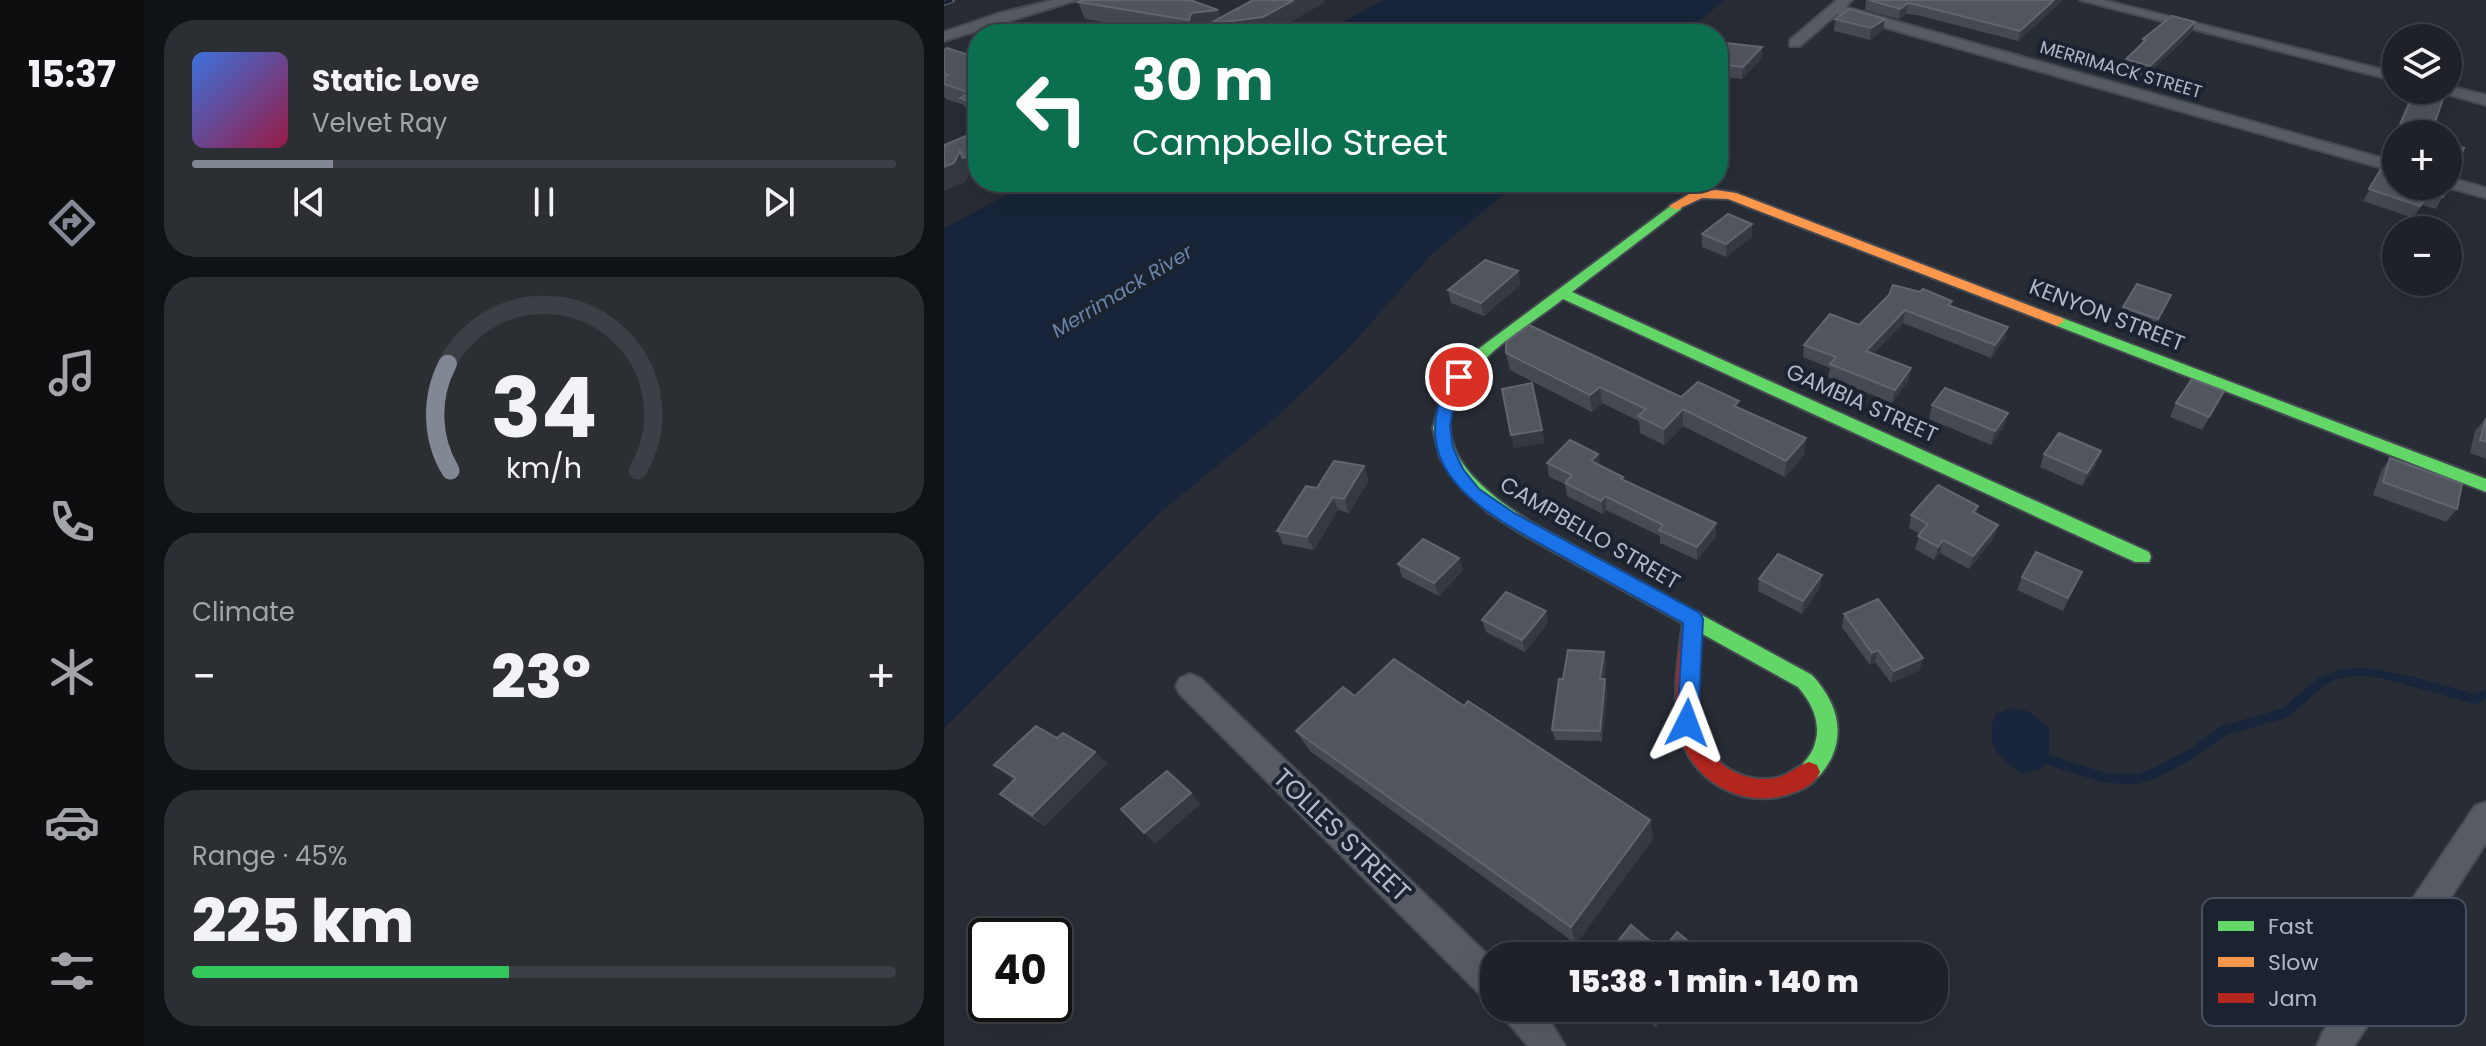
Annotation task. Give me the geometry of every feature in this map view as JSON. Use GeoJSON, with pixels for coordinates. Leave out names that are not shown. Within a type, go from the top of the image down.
{"type":"FeatureCollection","features":[{"type":"Feature","properties":{"kind":"street"},"geometry":{"type":"LineString","coordinates":[[982,24],[1070,0]]}},
{"type":"Feature","properties":{"kind":"street"},"geometry":{"type":"LineString","coordinates":[[2087,0],[2382,74]]}},
{"type":"Feature","properties":{"kind":"street"},"geometry":{"type":"LineString","coordinates":[[1795,43],[1841,4]]}},
{"type":"Feature","properties":{"kind":"street","name":"MERRIMACK STREET"},"geometry":{"type":"LineString","coordinates":[[1841,4],[2382,163]]}},
{"type":"Feature","properties":{"kind":"street"},"geometry":{"type":"LineString","coordinates":[[944,37],[968,29]]}},
{"type":"Feature","properties":{"kind":"street"},"geometry":{"type":"LineString","coordinates":[[2462,94],[2486,100]]}},
{"type":"Feature","properties":{"kind":"street"},"geometry":{"type":"LineString","coordinates":[[2462,186],[2486,193]]}},
{"type":"Feature","properties":{"kind":"street","name":"CAMPBELLO STREET"},"geometry":{"type":"LineString","coordinates":[[1693,619],[1687,723],[1690,744],[1702,764],[1720,780],[1743,789],[1767,790],[1790,785],[1809,773],[1823,756],[1829,737],[1828,716],[1820,697],[1806,682],[1693,619],[1508,518],[1473,493],[1456,472],[1445,448],[1442,426],[1446,403],[1459,377],[1478,357],[1689,196],[1710,192]]}},
{"type":"Feature","properties":{"kind":"street","name":"KENYON STREET"},"geometry":{"type":"LineString","coordinates":[[1710,192],[1761,207],[2486,486]]}},
{"type":"Feature","properties":{"kind":"street","name":"GAMBIA STREET"},"geometry":{"type":"LineString","coordinates":[[1562,293],[2142,557]]}},
{"type":"Feature","properties":{"kind":"street","name":"TOLLES STREET"},"geometry":{"type":"LineString","coordinates":[[1190,686],[1480,970]]}},
{"type":"Feature","properties":{"kind":"street"},"geometry":{"type":"LineString","coordinates":[[2432,898],[2486,816]]}},
{"type":"Feature","properties":{"kind":"street"},"geometry":{"type":"LineString","coordinates":[[1532,1022],[1548,1046]]}},
{"type":"Feature","properties":{"kind":"street"},"geometry":{"type":"LineString","coordinates":[[2334,1046],[2347,1026]]}},
{"type":"Feature","properties":{"kind":"water"},"geometry":{"type":"Polygon","coordinates":[[[1385,0],[1724,0],[1696,24],[1338,24],[1385,0]]]}},
{"type":"Feature","properties":{"kind":"water","name":"Merrimack River"},"geometry":{"type":"Polygon","coordinates":[[[1013,192],[1506,192],[1431,255],[1347,350],[1273,420],[1162,511],[944,729],[944,228],[1013,192]]]}},
{"type":"Feature","properties":{"kind":"water"},"geometry":{"type":"Polygon","coordinates":[[[2014,708],[2030,712],[2049,728],[2049,760],[2039,770],[2021,774],[1995,749],[1991,735],[1995,714],[2014,708]]]}},
{"type":"Feature","properties":{"kind":"building"},"geometry":{"type":"Polygon","coordinates":[[[1190,0],[1218,10],[1191,13],[1189,20],[1078,2],[1190,0]]]}},
{"type":"Feature","properties":{"kind":"building"},"geometry":{"type":"Polygon","coordinates":[[[1253,0],[1294,0],[1263,17],[1209,24],[1253,0]]]}},
{"type":"Feature","properties":{"kind":"building"},"geometry":{"type":"Polygon","coordinates":[[[1869,0],[2054,0],[2020,31],[1918,5],[1908,3],[1900,9],[1869,0]]]}},
{"type":"Feature","properties":{"kind":"building"},"geometry":{"type":"Polygon","coordinates":[[[1850,9],[1885,19],[1871,28],[1835,19],[1850,9]]]}},
{"type":"Feature","properties":{"kind":"building"},"geometry":{"type":"Polygon","coordinates":[[[2172,16],[2195,22],[2150,66],[2126,59],[2146,40],[2143,39],[2172,16]]]}},
{"type":"Feature","properties":{"kind":"building"},"geometry":{"type":"Polygon","coordinates":[[[1728,43],[1762,47],[1743,67],[1728,65],[1728,43]]]}},
{"type":"Feature","properties":{"kind":"building"},"geometry":{"type":"Polygon","coordinates":[[[947,48],[968,55],[968,92],[944,84],[944,77],[948,75],[944,74],[944,50],[947,48]]]}},
{"type":"Feature","properties":{"kind":"building"},"geometry":{"type":"Polygon","coordinates":[[[2409,104],[2441,104],[2436,120],[2402,120],[2409,104]]]}},
{"type":"Feature","properties":{"kind":"building"},"geometry":{"type":"Polygon","coordinates":[[[968,135],[968,156],[963,158],[960,151],[954,163],[944,167],[944,145],[968,135]]]}},
{"type":"Feature","properties":{"kind":"building"},"geometry":{"type":"Polygon","coordinates":[[[2382,167],[2382,193],[2369,189],[2382,167]]]}},
{"type":"Feature","properties":{"kind":"building"},"geometry":{"type":"Polygon","coordinates":[[[2402,200],[2424,200],[2420,206],[2402,200]]]}},
{"type":"Feature","properties":{"kind":"building"},"geometry":{"type":"Polygon","coordinates":[[[1728,214],[1752,224],[1726,244],[1702,234],[1728,214]]]}},
{"type":"Feature","properties":{"kind":"building"},"geometry":{"type":"Polygon","coordinates":[[[1485,260],[1518,271],[1481,303],[1448,290],[1485,260]]]}},
{"type":"Feature","properties":{"kind":"building"},"geometry":{"type":"Polygon","coordinates":[[[2137,284],[2171,295],[2158,319],[2123,307],[2137,284]]]}},
{"type":"Feature","properties":{"kind":"building"},"geometry":{"type":"Polygon","coordinates":[[[1893,285],[1920,292],[1923,289],[1952,301],[1948,305],[2008,327],[1995,345],[1905,310],[1866,351],[1911,368],[1895,390],[1830,364],[1836,357],[1804,345],[1830,314],[1859,325],[1889,295],[1893,285]]]}},
{"type":"Feature","properties":{"kind":"building"},"geometry":{"type":"Polygon","coordinates":[[[1529,325],[1681,397],[1698,382],[1739,401],[1734,406],[1806,438],[1786,461],[1683,409],[1664,429],[1638,416],[1646,409],[1600,387],[1590,395],[1506,353],[1506,342],[1529,325]]]}},
{"type":"Feature","properties":{"kind":"building"},"geometry":{"type":"Polygon","coordinates":[[[2192,379],[2224,391],[2209,417],[2176,403],[2192,379]]]}},
{"type":"Feature","properties":{"kind":"building"},"geometry":{"type":"Polygon","coordinates":[[[1532,383],[1542,430],[1511,435],[1502,389],[1532,383]]]}},
{"type":"Feature","properties":{"kind":"building"},"geometry":{"type":"Polygon","coordinates":[[[1945,388],[2008,413],[1995,431],[1932,405],[1945,388]]]}},
{"type":"Feature","properties":{"kind":"building"},"geometry":{"type":"Polygon","coordinates":[[[2486,418],[2486,442],[2480,440],[2486,418]]]}},
{"type":"Feature","properties":{"kind":"building"},"geometry":{"type":"Polygon","coordinates":[[[2059,433],[2101,451],[2087,473],[2044,454],[2059,433]]]}},
{"type":"Feature","properties":{"kind":"building"},"geometry":{"type":"Polygon","coordinates":[[[1570,440],[1598,454],[1591,461],[1623,477],[1621,479],[1716,523],[1697,547],[1659,530],[1663,525],[1605,496],[1601,501],[1565,483],[1572,475],[1547,463],[1570,440]]]}},
{"type":"Feature","properties":{"kind":"building"},"geometry":{"type":"Polygon","coordinates":[[[2390,458],[2462,484],[2457,509],[2383,482],[2390,458]]]}},
{"type":"Feature","properties":{"kind":"building"},"geometry":{"type":"Polygon","coordinates":[[[1334,461],[1364,466],[1344,499],[1333,497],[1307,537],[1277,531],[1306,486],[1317,488],[1334,461]]]}},
{"type":"Feature","properties":{"kind":"building"},"geometry":{"type":"Polygon","coordinates":[[[1938,485],[1978,506],[1973,512],[1998,525],[1973,556],[1943,540],[1938,547],[1918,536],[1928,524],[1911,515],[1938,485]]]}},
{"type":"Feature","properties":{"kind":"building"},"geometry":{"type":"Polygon","coordinates":[[[1423,539],[1459,558],[1434,583],[1398,564],[1423,539]]]}},
{"type":"Feature","properties":{"kind":"building"},"geometry":{"type":"Polygon","coordinates":[[[2036,552],[2082,572],[2068,598],[2022,577],[2036,552]]]}},
{"type":"Feature","properties":{"kind":"building"},"geometry":{"type":"Polygon","coordinates":[[[1778,554],[1822,575],[1803,601],[1759,579],[1778,554]]]}},
{"type":"Feature","properties":{"kind":"building"},"geometry":{"type":"Polygon","coordinates":[[[1506,592],[1546,611],[1522,640],[1482,620],[1506,592]]]}},
{"type":"Feature","properties":{"kind":"building"},"geometry":{"type":"Polygon","coordinates":[[[1878,599],[1923,658],[1894,671],[1878,650],[1872,653],[1844,614],[1878,599]]]}},
{"type":"Feature","properties":{"kind":"building"},"geometry":{"type":"Polygon","coordinates":[[[1568,650],[1604,652],[1600,679],[1605,679],[1600,731],[1552,730],[1559,679],[1563,679],[1568,650]]]}},
{"type":"Feature","properties":{"kind":"building"},"geometry":{"type":"Polygon","coordinates":[[[1394,659],[1464,706],[1468,701],[1650,820],[1571,927],[1296,731],[1343,687],[1355,696],[1394,659]]]}},
{"type":"Feature","properties":{"kind":"building"},"geometry":{"type":"Polygon","coordinates":[[[1036,726],[1057,738],[1063,733],[1095,752],[1032,815],[1000,794],[1016,778],[994,765],[1036,726]]]}},
{"type":"Feature","properties":{"kind":"building"},"geometry":{"type":"Polygon","coordinates":[[[1167,771],[1191,793],[1144,833],[1121,809],[1167,771]]]}},
{"type":"Feature","properties":{"kind":"building"},"geometry":{"type":"Polygon","coordinates":[[[1631,925],[1651,942],[1617,942],[1631,925]]]}},
{"type":"Feature","properties":{"kind":"building"},"geometry":{"type":"Polygon","coordinates":[[[1677,932],[1689,942],[1669,942],[1677,932]]]}},
{"type":"Feature","properties":{"kind":"waterway"},"geometry":{"type":"LineString","coordinates":[[2320,683],[2343,673],[2356,672],[2412,681]]}},
{"type":"Feature","properties":{"kind":"waterway"},"geometry":{"type":"LineString","coordinates":[[2049,760],[2105,778],[2137,779],[2191,754],[2223,731],[2285,713],[2322,681]]}},
{"type":"Feature","properties":{"kind":"waterway"},"geometry":{"type":"LineString","coordinates":[[2412,681],[2418,683]]}},
{"type":"Feature","properties":{"kind":"waterway"},"geometry":{"type":"LineString","coordinates":[[2412,681],[2475,699],[2486,694]]}},
{"type":"Feature","properties":{"kind":"railway"},"geometry":{"type":"LineString","coordinates":[[944,3],[952,0]]}},
{"type":"Feature","properties":{"kind":"traffic: fast"},"geometry":{"type":"LineString","coordinates":[[1676,206],[1478,357],[1450,395],[1441,428],[1448,458],[1468,485],[1495,508],[1528,529],[1805,681],[1821,702],[1828,726],[1824,750],[1809,772]]}},
{"type":"Feature","properties":{"kind":"traffic: fast"},"geometry":{"type":"LineString","coordinates":[[1562,293],[2142,557]]}},
{"type":"Feature","properties":{"kind":"traffic: fast"},"geometry":{"type":"LineString","coordinates":[[2057,321],[2486,486]]}},
{"type":"Feature","properties":{"kind":"traffic: slow"},"geometry":{"type":"LineString","coordinates":[[1676,206],[1702,194],[1731,196],[2057,321]]}},
{"type":"Feature","properties":{"kind":"traffic: jam"},"geometry":{"type":"LineString","coordinates":[[1693,619],[1688,668],[1688,719],[1693,742],[1704,762],[1721,777],[1755,789],[1795,782],[1809,772]]}},
{"type":"Feature","properties":{"kind":"route"},"geometry":{"type":"LineString","coordinates":[[1459,377],[1446,403],[1442,426],[1445,448],[1456,472],[1473,493],[1508,518],[1693,619],[1687,723]]}}]}
